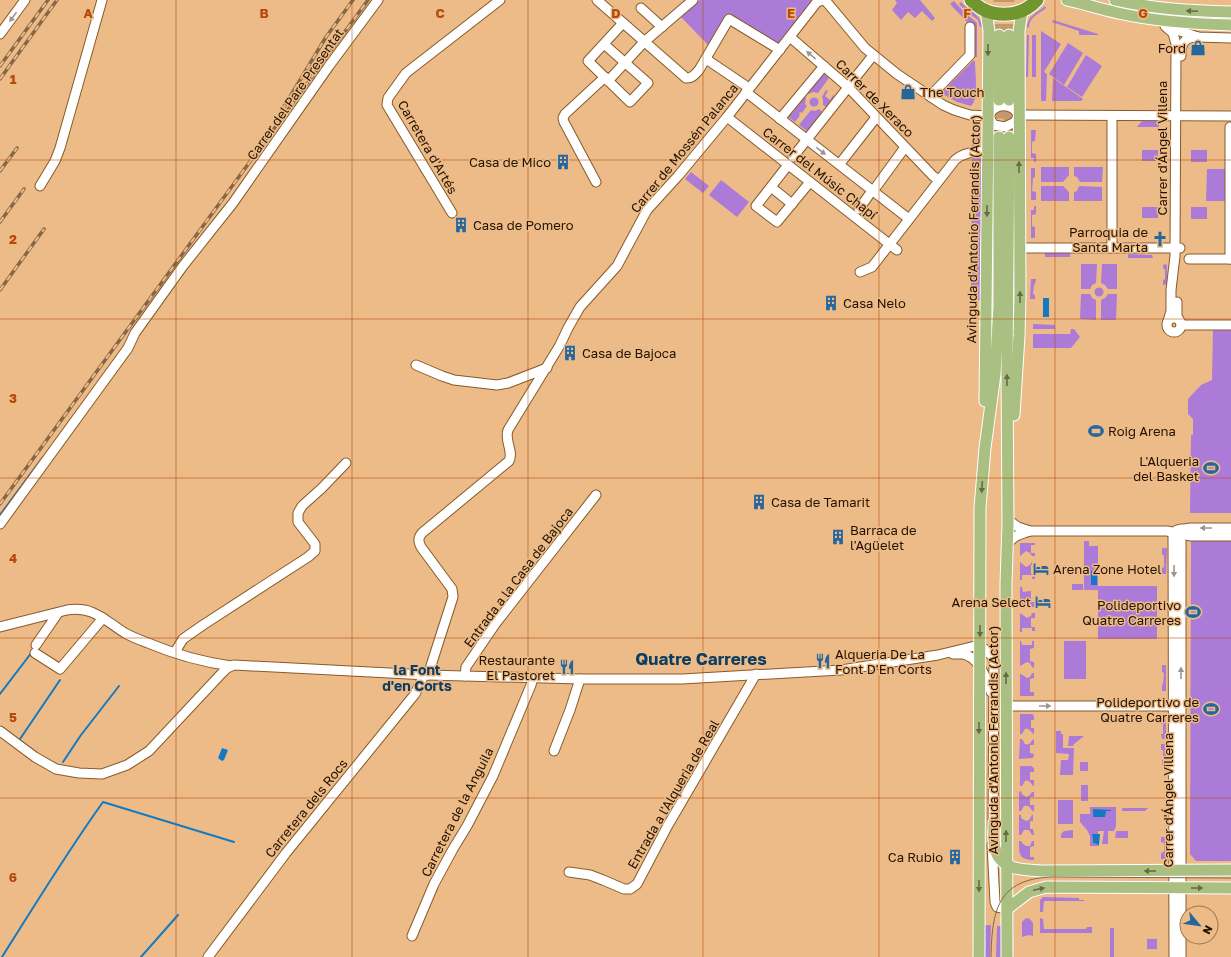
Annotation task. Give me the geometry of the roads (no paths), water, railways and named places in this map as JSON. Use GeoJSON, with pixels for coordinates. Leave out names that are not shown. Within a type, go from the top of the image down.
{"type":"FeatureCollection","features":[{"type":"Feature","properties":{"kind":"highway"},"geometry":{"type":"LineString","coordinates":[[971,0],[986,11],[1004,14],[1022,11],[1037,0]]}},
{"type":"Feature","properties":{"kind":"main road"},"geometry":{"type":"LineString","coordinates":[[1066,0],[1136,16],[1198,24],[1231,25]]}},
{"type":"Feature","properties":{"kind":"main road"},"geometry":{"type":"LineString","coordinates":[[1115,0],[1133,4],[1188,11],[1231,12]]}},
{"type":"Feature","properties":{"kind":"main road","name":"Avinguda d'Antonio Ferrandis (Actor)"},"geometry":{"type":"LineString","coordinates":[[985,448],[989,31],[986,11]]}},
{"type":"Feature","properties":{"kind":"main road","name":"Avinguda d'Antonio Ferrandis (Actor)"},"geometry":{"type":"LineString","coordinates":[[1007,447],[1013,424],[1019,336],[1019,31],[1022,11]]}},
{"type":"Feature","properties":{"kind":"main road"},"geometry":{"type":"LineString","coordinates":[[1004,35],[1004,100]]}},
{"type":"Feature","properties":{"kind":"main road","name":"Avinguda d'Antonio Ferrandis (Actor)"},"geometry":{"type":"LineString","coordinates":[[979,957],[980,508],[985,448],[995,374],[999,306],[1004,137],[1008,520],[1006,706],[1007,957]]}},
{"type":"Feature","properties":{"kind":"main road","name":"Avinguda d'Antonio Ferrandis (Actor)"},"geometry":{"type":"LineString","coordinates":[[994,823],[996,852],[1002,861],[1007,865]]}},
{"type":"Feature","properties":{"kind":"main road"},"geometry":{"type":"LineString","coordinates":[[1007,865],[1024,870],[1177,880],[1231,888]]}},
{"type":"Feature","properties":{"kind":"main road"},"geometry":{"type":"LineString","coordinates":[[1007,909],[1029,892],[1044,888],[1177,880],[1231,870]]}},
{"type":"Feature","properties":{"kind":"street"},"geometry":{"type":"LineString","coordinates":[[0,34],[25,0]]}},
{"type":"Feature","properties":{"kind":"street"},"geometry":{"type":"LineString","coordinates":[[40,186],[55,161],[60,148],[102,0]]}},
{"type":"Feature","properties":{"kind":"street","name":"Carrer del Pare Presentat"},"geometry":{"type":"LineString","coordinates":[[0,524],[128,348],[135,333],[174,278],[233,203],[329,66],[378,0]]}},
{"type":"Feature","properties":{"kind":"street","name":"Carretera d'Artés"},"geometry":{"type":"LineString","coordinates":[[452,214],[387,105],[388,98],[406,73],[500,0]]}},
{"type":"Feature","properties":{"kind":"street"},"geometry":{"type":"LineString","coordinates":[[596,182],[564,122],[563,118],[565,114],[625,63],[644,42],[662,27],[682,3],[692,0]]}},
{"type":"Feature","properties":{"kind":"street"},"geometry":{"type":"LineString","coordinates":[[824,0],[873,55],[887,68],[943,105],[970,115],[988,116]]}},
{"type":"Feature","properties":{"kind":"street","name":"Carrer de Mossén Palanca"},"geometry":{"type":"LineString","coordinates":[[426,675],[453,597],[452,589],[421,547],[418,541],[419,537],[509,461],[511,455],[507,440],[507,433],[547,368],[580,307],[617,266],[647,210],[678,176],[727,117],[817,2],[824,0]]}},
{"type":"Feature","properties":{"kind":"street"},"geometry":{"type":"LineString","coordinates":[[1066,0],[1075,7],[1099,14],[1141,23],[1165,26],[1198,37],[1231,38]]}},
{"type":"Feature","properties":{"kind":"street"},"geometry":{"type":"LineString","coordinates":[[604,2],[623,23],[686,78],[694,76],[699,70],[729,19],[780,50]]}},
{"type":"Feature","properties":{"kind":"street"},"geometry":{"type":"LineString","coordinates":[[641,8],[662,27]]}},
{"type":"Feature","properties":{"kind":"street"},"geometry":{"type":"LineString","coordinates":[[604,44],[648,83],[630,102],[588,61],[623,23]]}},
{"type":"Feature","properties":{"kind":"street","name":"Carrer d'Ángel Villena"},"geometry":{"type":"LineString","coordinates":[[1165,26],[1173,33],[1176,40],[1178,116],[1178,248],[1180,261],[1176,291],[1177,316],[1180,322],[1179,330],[1175,332],[1171,331],[1167,325],[1171,311],[1171,290],[1178,248]]}},
{"type":"Feature","properties":{"kind":"street"},"geometry":{"type":"LineString","coordinates":[[931,97],[934,92],[970,55],[970,27]]}},
{"type":"Feature","properties":{"kind":"street","name":"Carrer de Xeraco"},"geometry":{"type":"LineString","coordinates":[[790,37],[852,90],[939,180]]}},
{"type":"Feature","properties":{"kind":"street","name":"Carrer d'Ángel Villena"},"geometry":{"type":"LineString","coordinates":[[1178,116],[1181,47],[1187,39],[1198,37]]}},
{"type":"Feature","properties":{"kind":"street"},"geometry":{"type":"LineString","coordinates":[[810,182],[777,222],[756,206],[871,58]]}},
{"type":"Feature","properties":{"kind":"street"},"geometry":{"type":"LineString","coordinates":[[706,60],[747,90],[780,119],[909,219]]}},
{"type":"Feature","properties":{"kind":"street"},"geometry":{"type":"LineString","coordinates":[[780,119],[824,66]]}},
{"type":"Feature","properties":{"kind":"street"},"geometry":{"type":"LineString","coordinates":[[988,116],[993,109],[1001,106],[1010,106],[1019,115],[1231,116]]}},
{"type":"Feature","properties":{"kind":"street"},"geometry":{"type":"LineString","coordinates":[[988,116],[994,125],[1005,127],[1015,122],[1019,115]]}},
{"type":"Feature","properties":{"kind":"street"},"geometry":{"type":"LineString","coordinates":[[1112,116],[1112,248]]}},
{"type":"Feature","properties":{"kind":"street","name":"Carrer del Músic Chapí"},"geometry":{"type":"LineString","coordinates":[[727,117],[791,161],[810,182],[897,250]]}},
{"type":"Feature","properties":{"kind":"street"},"geometry":{"type":"LineString","coordinates":[[842,160],[874,120]]}},
{"type":"Feature","properties":{"kind":"street"},"geometry":{"type":"LineString","coordinates":[[1189,259],[1230,259],[1230,126]]}},
{"type":"Feature","properties":{"kind":"street"},"geometry":{"type":"LineString","coordinates":[[876,187],[903,150]]}},
{"type":"Feature","properties":{"kind":"street"},"geometry":{"type":"LineString","coordinates":[[860,272],[872,266],[959,156],[969,152],[987,151]]}},
{"type":"Feature","properties":{"kind":"street"},"geometry":{"type":"LineString","coordinates":[[771,187],[792,204]]}},
{"type":"Feature","properties":{"kind":"street"},"geometry":{"type":"LineString","coordinates":[[859,209],[869,195]]}},
{"type":"Feature","properties":{"kind":"street"},"geometry":{"type":"LineString","coordinates":[[1020,248],[1178,248]]}},
{"type":"Feature","properties":{"kind":"street"},"geometry":{"type":"LineString","coordinates":[[1180,322],[1231,325]]}},
{"type":"Feature","properties":{"kind":"street"},"geometry":{"type":"LineString","coordinates":[[416,365],[454,380],[493,385],[508,384],[547,368]]}},
{"type":"Feature","properties":{"kind":"street"},"geometry":{"type":"LineString","coordinates":[[175,652],[183,640],[203,625],[308,557],[314,551],[315,544],[298,522],[298,513],[302,506],[346,463]]}},
{"type":"Feature","properties":{"kind":"street","name":"Entrada a la Casa de Bajoca"},"geometry":{"type":"LineString","coordinates":[[465,676],[466,667],[496,623],[596,495]]}},
{"type":"Feature","properties":{"kind":"street"},"geometry":{"type":"LineString","coordinates":[[1008,520],[1018,527],[1030,531],[1179,532],[1231,536]]}},
{"type":"Feature","properties":{"kind":"street"},"geometry":{"type":"LineString","coordinates":[[1179,532],[1231,528]]}},
{"type":"Feature","properties":{"kind":"street"},"geometry":{"type":"LineString","coordinates":[[1007,545],[1010,540],[1018,535],[1030,531]]}},
{"type":"Feature","properties":{"kind":"street","name":"Carrer d'Ángel Villena"},"geometry":{"type":"LineString","coordinates":[[1177,880],[1172,706],[1179,532]]}},
{"type":"Feature","properties":{"kind":"street","name":"Carrer d'Ángel Villena"},"geometry":{"type":"LineString","coordinates":[[1177,880],[1179,532]]}},
{"type":"Feature","properties":{"kind":"street"},"geometry":{"type":"LineString","coordinates":[[0,627],[67,610],[81,609],[90,611],[127,634],[149,644],[218,664],[231,666],[426,675],[580,679],[682,679],[756,674],[811,673],[841,670],[938,655],[971,647],[980,647]]}},
{"type":"Feature","properties":{"kind":"street"},"geometry":{"type":"LineString","coordinates":[[58,613],[35,649],[60,669],[103,618]]}},
{"type":"Feature","properties":{"kind":"street","name":"Avinguda d'Antonio Ferrandis (Actor)"},"geometry":{"type":"LineString","coordinates":[[980,647],[990,654],[994,662],[994,823],[992,841],[994,896],[997,907],[1007,909]]}},
{"type":"Feature","properties":{"kind":"street"},"geometry":{"type":"LineString","coordinates":[[938,655],[962,654],[970,658],[980,668]]}},
{"type":"Feature","properties":{"kind":"street"},"geometry":{"type":"LineString","coordinates":[[0,731],[35,757],[56,769],[79,773],[102,774],[127,765],[149,751],[218,677],[231,666]]}},
{"type":"Feature","properties":{"kind":"street","name":"Avinguda d'Antonio Ferrandis (Actor)"},"geometry":{"type":"LineString","coordinates":[[980,668],[991,690],[993,707]]}},
{"type":"Feature","properties":{"kind":"street","name":"Entrada a l'Alqueria de Real"},"geometry":{"type":"LineString","coordinates":[[569,872],[590,875],[624,889],[630,889],[637,884],[667,827],[756,674]]}},
{"type":"Feature","properties":{"kind":"street","name":"Carretera dels Rocs"},"geometry":{"type":"LineString","coordinates":[[208,957],[290,848],[415,694],[426,675]]}},
{"type":"Feature","properties":{"kind":"street","name":"Carretera de la Anguila"},"geometry":{"type":"LineString","coordinates":[[412,936],[434,884],[493,776],[531,685],[532,678]]}},
{"type":"Feature","properties":{"kind":"street"},"geometry":{"type":"LineString","coordinates":[[554,751],[580,679]]}},
{"type":"Feature","properties":{"kind":"street"},"geometry":{"type":"LineString","coordinates":[[1006,706],[1172,706]]}},
{"type":"Feature","properties":{"kind":"street"},"geometry":{"type":"LineString","coordinates":[[1174,957],[1177,880]]}},
{"type":"Feature","properties":{"kind":"street"},"geometry":{"type":"LineString","coordinates":[[1177,880],[1181,957]]}},
{"type":"Feature","properties":{"kind":"water"},"geometry":{"type":"Polygon","coordinates":[[[1043,298],[1049,298],[1049,317],[1043,317],[1043,298]]]}},
{"type":"Feature","properties":{"kind":"water"},"geometry":{"type":"Polygon","coordinates":[[[1091,571],[1097,571],[1097,585],[1091,585],[1091,571]]]}},
{"type":"Feature","properties":{"kind":"water"},"geometry":{"type":"Polygon","coordinates":[[[222,748],[228,750],[224,760],[222,761],[218,758],[222,748]]]}},
{"type":"Feature","properties":{"kind":"water"},"geometry":{"type":"Polygon","coordinates":[[[1093,809],[1111,811],[1106,811],[1105,817],[1093,817],[1093,809]]]}},
{"type":"Feature","properties":{"kind":"water"},"geometry":{"type":"Polygon","coordinates":[[[1092,834],[1100,834],[1099,845],[1093,843],[1092,834]]]}},
{"type":"Feature","properties":{"kind":"waterway"},"geometry":{"type":"LineString","coordinates":[[0,515],[43,457]]}},
{"type":"Feature","properties":{"kind":"waterway"},"geometry":{"type":"LineString","coordinates":[[0,694],[32,652]]}},
{"type":"Feature","properties":{"kind":"waterway"},"geometry":{"type":"LineString","coordinates":[[20,739],[60,680]]}},
{"type":"Feature","properties":{"kind":"waterway"},"geometry":{"type":"LineString","coordinates":[[63,762],[81,735],[119,686]]}},
{"type":"Feature","properties":{"kind":"waterway"},"geometry":{"type":"LineString","coordinates":[[2,957],[64,859],[103,802],[234,842]]}},
{"type":"Feature","properties":{"kind":"waterway"},"geometry":{"type":"LineString","coordinates":[[141,957],[178,915]]}},
{"type":"Feature","properties":{"kind":"tunnel"},"geometry":{"type":"LineString","coordinates":[[999,0],[999,35]]}},
{"type":"Feature","properties":{"kind":"tunnel"},"geometry":{"type":"LineString","coordinates":[[1009,0],[1009,35]]}},
{"type":"Feature","properties":{"kind":"tunnel"},"geometry":{"type":"LineString","coordinates":[[999,100],[999,135]]}},
{"type":"Feature","properties":{"kind":"tunnel"},"geometry":{"type":"LineString","coordinates":[[1009,100],[1009,137]]}},
{"type":"Feature","properties":{"kind":"tram line"},"geometry":{"type":"LineString","coordinates":[[991,957],[993,925],[1001,900],[1009,891],[1019,884],[1034,879],[1052,877],[1231,878]]}},
{"type":"Feature","properties":{"kind":"railway"},"geometry":{"type":"LineString","coordinates":[[0,66],[48,0]]}},
{"type":"Feature","properties":{"kind":"railway"},"geometry":{"type":"LineString","coordinates":[[0,79],[57,0]]}},
{"type":"Feature","properties":{"kind":"railway"},"geometry":{"type":"LineString","coordinates":[[282,110],[326,37],[353,0]]}},
{"type":"Feature","properties":{"kind":"railway"},"geometry":{"type":"LineString","coordinates":[[0,504],[368,0]]}},
{"type":"Feature","properties":{"kind":"railway"},"geometry":{"type":"LineString","coordinates":[[0,171],[17,148]]}},
{"type":"Feature","properties":{"kind":"railway"},"geometry":{"type":"LineString","coordinates":[[0,222],[24,189]]}},
{"type":"Feature","properties":{"kind":"railway"},"geometry":{"type":"LineString","coordinates":[[0,290],[44,229]]}},
{"type":"Feature","properties":{"kind":"place","name":"Ford"},"geometry":{"type":"Point","coordinates":[1198,48]}},
{"type":"Feature","properties":{"kind":"place","name":"The Touch"},"geometry":{"type":"Point","coordinates":[908,92]}},
{"type":"Feature","properties":{"kind":"place","name":"Casa de Mico"},"geometry":{"type":"Point","coordinates":[563,162]}},
{"type":"Feature","properties":{"kind":"place","name":"Casa de Pomero"},"geometry":{"type":"Point","coordinates":[461,225]}},
{"type":"Feature","properties":{"kind":"place","name":"Parroquia de Santa Marta"},"geometry":{"type":"Point","coordinates":[1160,239]}},
{"type":"Feature","properties":{"kind":"place","name":"Casa Nelo"},"geometry":{"type":"Point","coordinates":[831,303]}},
{"type":"Feature","properties":{"kind":"place","name":"Casa de Bajoca"},"geometry":{"type":"Point","coordinates":[570,353]}},
{"type":"Feature","properties":{"kind":"place","name":"Roig Arena"},"geometry":{"type":"Point","coordinates":[1096,431]}},
{"type":"Feature","properties":{"kind":"place","name":"L'Alqueria del Basket"},"geometry":{"type":"Point","coordinates":[1211,468]}},
{"type":"Feature","properties":{"kind":"place","name":"Casa de Tamarit"},"geometry":{"type":"Point","coordinates":[759,502]}},
{"type":"Feature","properties":{"kind":"place","name":"Barraca de l'Agüelet"},"geometry":{"type":"Point","coordinates":[838,537]}},
{"type":"Feature","properties":{"kind":"place","name":"Arena Zone Hotel"},"geometry":{"type":"Point","coordinates":[1041,569]}},
{"type":"Feature","properties":{"kind":"place","name":"Arena Select"},"geometry":{"type":"Point","coordinates":[1043,602]}},
{"type":"Feature","properties":{"kind":"place","name":"Polideportivo Quatre Carreres"},"geometry":{"type":"Point","coordinates":[1193,612]}},
{"type":"Feature","properties":{"kind":"place","name":"Alqueria De La Font D'En Corts"},"geometry":{"type":"Point","coordinates":[823,661]}},
{"type":"Feature","properties":{"kind":"place","name":"Restaurante El Pastoret"},"geometry":{"type":"Point","coordinates":[567,667]}},
{"type":"Feature","properties":{"kind":"place","name":"Polideportivo de Quatre Carreres"},"geometry":{"type":"Point","coordinates":[1211,709]}},
{"type":"Feature","properties":{"kind":"place","name":"Ca Rubio"},"geometry":{"type":"Point","coordinates":[955,857]}},
{"type":"Feature","properties":{"kind":"district","name":"Quatre Carreres"},"geometry":{"type":"Point","coordinates":[701,659]}},
{"type":"Feature","properties":{"kind":"district","name":"la Font d'en Corts"},"geometry":{"type":"Point","coordinates":[417,678]}}]}
